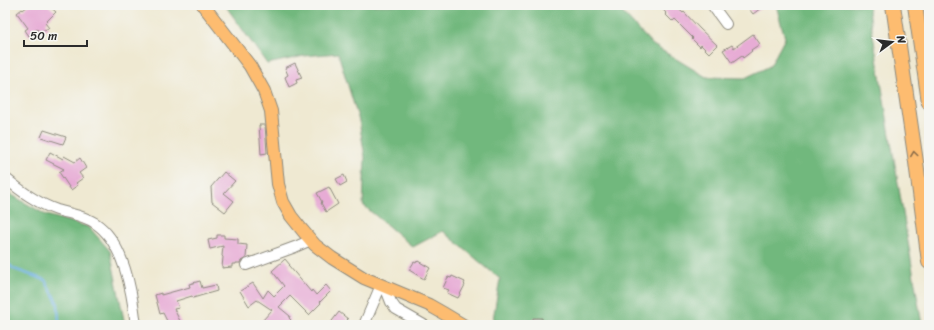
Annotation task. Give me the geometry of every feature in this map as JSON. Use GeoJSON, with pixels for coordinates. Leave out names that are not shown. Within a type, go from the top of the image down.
{"type":"FeatureCollection","features":[{"type":"Feature","properties":{"kind":"highway"},"geometry":{"type":"LineString","coordinates":[[892,5],[929,262]]}},
{"type":"Feature","properties":{"kind":"highway"},"geometry":{"type":"LineString","coordinates":[[915,5],[929,102]]}},
{"type":"Feature","properties":{"kind":"main road"},"geometry":{"type":"LineString","coordinates":[[202,5],[250,66],[264,90],[271,111],[278,184],[284,202],[291,216],[303,232],[332,258],[364,278],[429,305],[463,325]]}},
{"type":"Feature","properties":{"kind":"street"},"geometry":{"type":"LineString","coordinates":[[712,5],[726,24]]}},
{"type":"Feature","properties":{"kind":"street"},"geometry":{"type":"LineString","coordinates":[[5,178],[26,195],[41,204],[82,217],[95,223],[108,235],[117,248],[130,285],[136,325]]}},
{"type":"Feature","properties":{"kind":"street"},"geometry":{"type":"LineString","coordinates":[[246,264],[311,240]]}},
{"type":"Feature","properties":{"kind":"street"},"geometry":{"type":"LineString","coordinates":[[364,325],[383,286]]}},
{"type":"Feature","properties":{"kind":"street"},"geometry":{"type":"LineString","coordinates":[[383,286],[396,309],[424,325]]}},
{"type":"Feature","properties":{"kind":"green space"},"geometry":{"type":"Polygon","coordinates":[[[225,5],[615,5],[653,45],[706,77],[745,78],[770,66],[785,38],[776,5],[868,5],[922,325],[492,325],[500,279],[443,231],[413,247],[363,205],[365,157],[359,121],[338,53],[304,56],[267,64],[225,5]]]}},
{"type":"Feature","properties":{"kind":"green space"},"geometry":{"type":"Polygon","coordinates":[[[5,191],[46,215],[89,227],[110,251],[125,325],[5,325],[5,191]]]}},
{"type":"Feature","properties":{"kind":"building"},"geometry":{"type":"Polygon","coordinates":[[[29,5],[48,5],[56,12],[45,23],[49,28],[39,32],[37,29],[29,36],[25,30],[28,28],[17,13],[29,5]]]}},
{"type":"Feature","properties":{"kind":"building"},"geometry":{"type":"Polygon","coordinates":[[[659,5],[674,5],[683,13],[684,12],[717,45],[709,53],[701,45],[700,47],[675,20],[673,22],[665,14],[666,13],[659,5]]]}},
{"type":"Feature","properties":{"kind":"building"},"geometry":{"type":"Polygon","coordinates":[[[746,5],[765,5],[753,14],[746,5]]]}},
{"type":"Feature","properties":{"kind":"building"},"geometry":{"type":"Polygon","coordinates":[[[753,34],[760,44],[743,58],[742,56],[732,63],[723,50],[732,45],[734,48],[753,34]]]}},
{"type":"Feature","properties":{"kind":"building"},"geometry":{"type":"Polygon","coordinates":[[[295,63],[302,78],[296,80],[297,83],[289,87],[285,77],[288,75],[285,68],[295,63]]]}},
{"type":"Feature","properties":{"kind":"building"},"geometry":{"type":"Polygon","coordinates":[[[259,125],[265,125],[267,153],[261,154],[259,125]]]}},
{"type":"Feature","properties":{"kind":"building"},"geometry":{"type":"Polygon","coordinates":[[[44,130],[66,137],[63,144],[41,137],[44,130]]]}},
{"type":"Feature","properties":{"kind":"building"},"geometry":{"type":"Polygon","coordinates":[[[50,152],[63,159],[64,156],[75,162],[80,158],[86,168],[79,173],[83,178],[76,183],[78,185],[71,190],[59,172],[64,169],[46,160],[50,152]]]}},
{"type":"Feature","properties":{"kind":"building"},"geometry":{"type":"Polygon","coordinates":[[[224,172],[235,181],[224,193],[234,201],[225,212],[212,202],[211,187],[224,172]]]}},
{"type":"Feature","properties":{"kind":"building"},"geometry":{"type":"Polygon","coordinates":[[[344,175],[347,182],[340,186],[336,179],[344,175]]]}},
{"type":"Feature","properties":{"kind":"building"},"geometry":{"type":"Polygon","coordinates":[[[329,187],[338,204],[326,212],[317,193],[329,187]]]}},
{"type":"Feature","properties":{"kind":"building"},"geometry":{"type":"Polygon","coordinates":[[[217,235],[224,235],[224,238],[238,239],[238,244],[247,245],[246,258],[240,263],[232,264],[232,267],[222,268],[223,246],[210,249],[208,240],[217,238],[217,235]]]}},
{"type":"Feature","properties":{"kind":"building"},"geometry":{"type":"Polygon","coordinates":[[[285,259],[311,292],[312,290],[316,295],[326,285],[331,291],[309,315],[290,296],[279,307],[290,316],[289,318],[291,320],[286,325],[266,325],[262,321],[272,310],[257,300],[249,306],[240,291],[253,283],[263,298],[268,290],[274,296],[284,286],[272,271],[285,259]]]}},
{"type":"Feature","properties":{"kind":"building"},"geometry":{"type":"Polygon","coordinates":[[[417,261],[430,268],[424,279],[409,270],[414,262],[416,263],[417,261]]]}},
{"type":"Feature","properties":{"kind":"building"},"geometry":{"type":"Polygon","coordinates":[[[452,276],[465,282],[465,285],[458,298],[447,293],[449,290],[443,288],[448,277],[451,278],[452,276]]]}},
{"type":"Feature","properties":{"kind":"building"},"geometry":{"type":"Polygon","coordinates":[[[200,281],[202,288],[216,285],[217,291],[176,301],[179,308],[174,309],[182,325],[169,325],[163,313],[160,314],[155,295],[161,293],[161,295],[190,287],[189,284],[200,281]]]}},
{"type":"Feature","properties":{"kind":"building"},"geometry":{"type":"Polygon","coordinates":[[[339,312],[348,319],[347,320],[354,325],[329,325],[339,312]]]}},
{"type":"Feature","properties":{"kind":"building"},"geometry":{"type":"Polygon","coordinates":[[[533,318],[542,318],[542,325],[533,325],[533,318]]]}},
{"type":"Feature","properties":{"kind":"waterway"},"geometry":{"type":"LineString","coordinates":[[5,261],[14,269],[45,280],[58,304],[59,325]]}}]}
